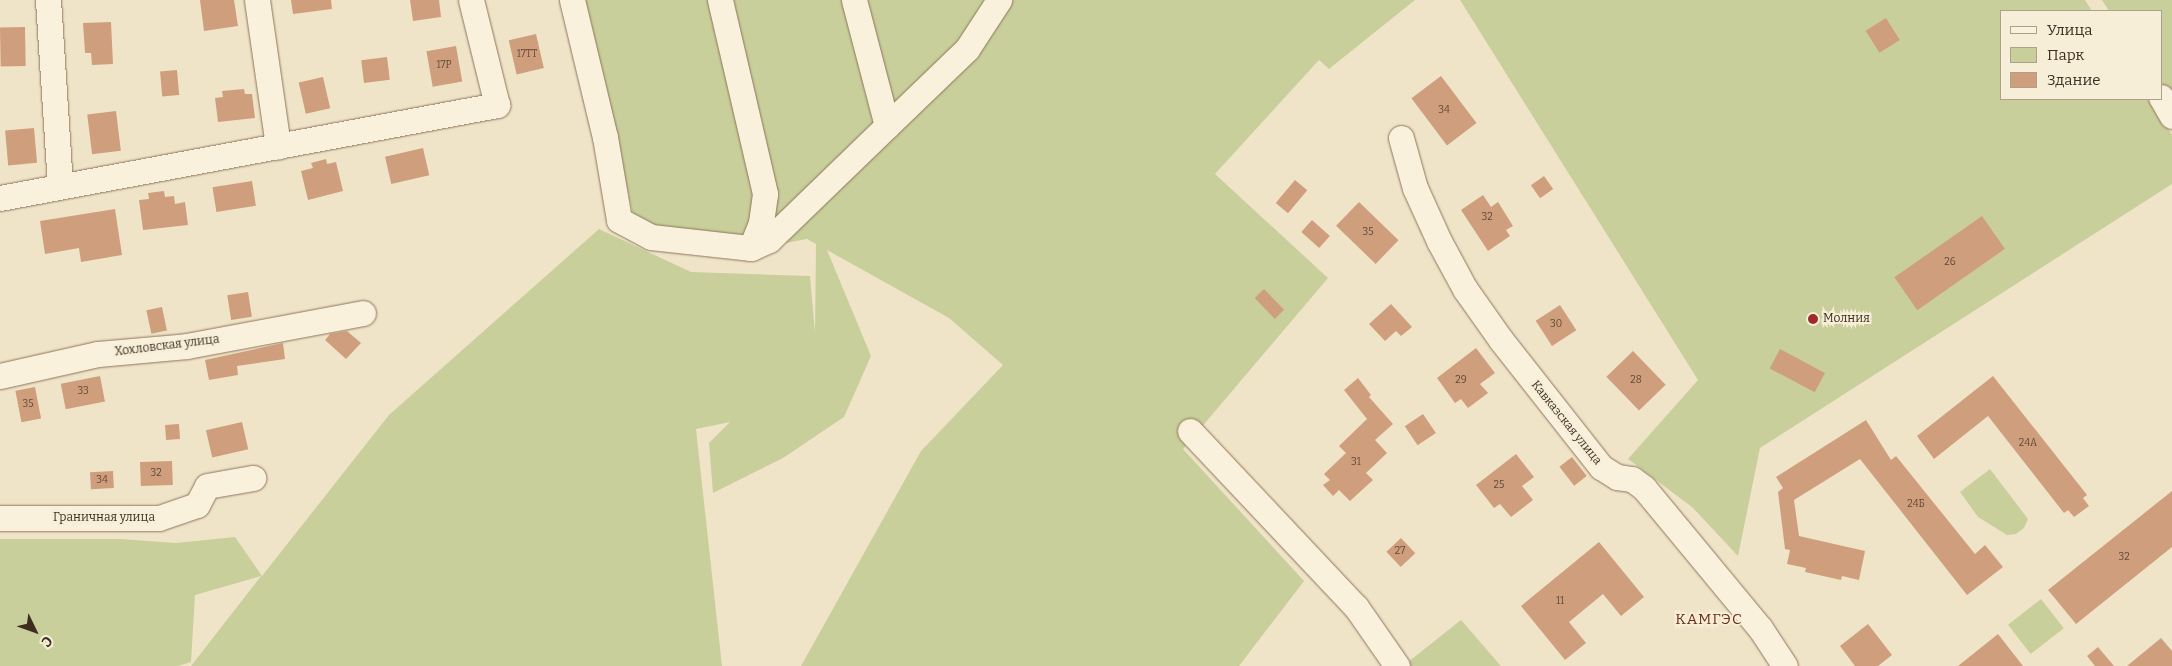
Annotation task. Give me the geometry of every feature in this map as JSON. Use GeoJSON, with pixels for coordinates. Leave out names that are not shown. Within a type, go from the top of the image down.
{"type":"FeatureCollection","features":[{"type":"Feature","properties":{"kind":"street"},"geometry":{"type":"LineString","coordinates":[[48,0],[60,187]]}},
{"type":"Feature","properties":{"kind":"street"},"geometry":{"type":"LineString","coordinates":[[256,0],[278,146]]}},
{"type":"Feature","properties":{"kind":"street"},"geometry":{"type":"LineString","coordinates":[[0,198],[497,105],[471,0]]}},
{"type":"Feature","properties":{"kind":"street"},"geometry":{"type":"LineString","coordinates":[[572,0],[605,137],[619,220],[651,237],[751,248],[769,240],[966,49],[999,0]]}},
{"type":"Feature","properties":{"kind":"street"},"geometry":{"type":"LineString","coordinates":[[720,0],[764,194],[761,223],[751,248]]}},
{"type":"Feature","properties":{"kind":"street"},"geometry":{"type":"LineString","coordinates":[[854,0],[887,126]]}},
{"type":"Feature","properties":{"kind":"street"},"geometry":{"type":"LineString","coordinates":[[2162,100],[2172,116]]}},
{"type":"Feature","properties":{"kind":"street","name":"Кавказская улица"},"geometry":{"type":"LineString","coordinates":[[1401,138],[1415,188],[1439,241],[1465,289],[1501,340],[1601,467],[1617,477],[1632,479],[1644,488],[1760,628],[1784,666]]}},
{"type":"Feature","properties":{"kind":"street","name":"Хохловская улица"},"geometry":{"type":"LineString","coordinates":[[0,376],[98,354],[187,346],[363,313]]}},
{"type":"Feature","properties":{"kind":"street"},"geometry":{"type":"LineString","coordinates":[[1190,431],[1356,606],[1397,666]]}},
{"type":"Feature","properties":{"kind":"street","name":"Граничная улица"},"geometry":{"type":"LineString","coordinates":[[0,518],[159,518],[197,505],[208,486],[253,478]]}},
{"type":"Feature","properties":{"kind":"green space"},"geometry":{"type":"Polygon","coordinates":[[[585,0],[1415,0],[1329,69],[1319,60],[1215,174],[1328,278],[1183,449],[1304,581],[1239,666],[801,666],[921,451],[1003,365],[949,318],[827,250],[871,356],[844,417],[783,458],[713,493],[709,443],[730,422],[696,429],[722,666],[191,666],[261,576],[195,595],[191,662],[178,666],[0,666],[0,539],[120,539],[176,543],[235,537],[262,576],[389,415],[599,229],[691,272],[810,276],[815,333],[816,244],[807,239],[759,248],[636,228],[585,0]]]}},
{"type":"Feature","properties":{"kind":"green space","name":"Молния"},"geometry":{"type":"Polygon","coordinates":[[[1460,0],[2085,0],[2091,10],[2000,10],[2000,100],[2150,100],[2172,135],[2172,184],[1760,448],[1738,556],[1692,507],[1628,459],[1698,380],[1460,0]]]}},
{"type":"Feature","properties":{"kind":"green space"},"geometry":{"type":"Polygon","coordinates":[[[2102,0],[2172,0],[2172,102],[2162,87],[2162,10],[2108,10],[2102,0]]]}},
{"type":"Feature","properties":{"kind":"green space"},"geometry":{"type":"Polygon","coordinates":[[[1990,469],[2028,519],[2024,528],[2016,534],[2007,535],[1978,517],[1960,492],[1990,469]]]}},
{"type":"Feature","properties":{"kind":"green space"},"geometry":{"type":"Polygon","coordinates":[[[2041,599],[2064,628],[2031,654],[2008,625],[2041,599]]]}},
{"type":"Feature","properties":{"kind":"green space"},"geometry":{"type":"Polygon","coordinates":[[[1461,620],[1501,666],[1403,666],[1461,620]]]}},
{"type":"Feature","properties":{"kind":"building"},"geometry":{"type":"Polygon","coordinates":[[[200,0],[234,0],[238,26],[204,31],[200,0]]]}},
{"type":"Feature","properties":{"kind":"building"},"geometry":{"type":"Polygon","coordinates":[[[291,0],[331,0],[332,9],[293,14],[291,0]]]}},
{"type":"Feature","properties":{"kind":"building"},"geometry":{"type":"Polygon","coordinates":[[[410,0],[439,0],[441,17],[413,21],[410,0]]]}},
{"type":"Feature","properties":{"kind":"building"},"geometry":{"type":"Polygon","coordinates":[[[1886,18],[1900,40],[1879,53],[1866,31],[1886,18]]]}},
{"type":"Feature","properties":{"kind":"building"},"geometry":{"type":"Polygon","coordinates":[[[111,22],[113,64],[92,65],[91,53],[85,53],[83,23],[111,22]]]}},
{"type":"Feature","properties":{"kind":"building"},"geometry":{"type":"Polygon","coordinates":[[[0,27],[25,27],[26,66],[1,66],[0,27]]]}},
{"type":"Feature","properties":{"kind":"building"},"geometry":{"type":"Polygon","coordinates":[[[536,34],[544,68],[517,74],[509,40],[536,34]]]}},
{"type":"Feature","properties":{"kind":"building"},"geometry":{"type":"Polygon","coordinates":[[[456,46],[462,81],[433,87],[426,51],[456,46]]]}},
{"type":"Feature","properties":{"kind":"building"},"geometry":{"type":"Polygon","coordinates":[[[387,57],[390,80],[364,83],[361,60],[387,57]]]}},
{"type":"Feature","properties":{"kind":"building"},"geometry":{"type":"Polygon","coordinates":[[[177,70],[179,95],[162,96],[160,71],[177,70]]]}},
{"type":"Feature","properties":{"kind":"building"},"geometry":{"type":"Polygon","coordinates":[[[1441,76],[1477,123],[1447,145],[1411,98],[1441,76]]]}},
{"type":"Feature","properties":{"kind":"building"},"geometry":{"type":"Polygon","coordinates":[[[323,77],[330,108],[306,114],[299,83],[323,77]]]}},
{"type":"Feature","properties":{"kind":"building"},"geometry":{"type":"Polygon","coordinates":[[[244,89],[245,94],[252,94],[255,118],[218,122],[215,98],[223,97],[222,91],[244,89]]]}},
{"type":"Feature","properties":{"kind":"building"},"geometry":{"type":"Polygon","coordinates":[[[116,111],[121,151],[92,154],[87,115],[116,111]]]}},
{"type":"Feature","properties":{"kind":"building"},"geometry":{"type":"Polygon","coordinates":[[[34,128],[37,163],[8,165],[5,131],[34,128]]]}},
{"type":"Feature","properties":{"kind":"building"},"geometry":{"type":"Polygon","coordinates":[[[423,148],[429,175],[391,184],[385,157],[423,148]]]}},
{"type":"Feature","properties":{"kind":"building"},"geometry":{"type":"Polygon","coordinates":[[[326,159],[327,164],[336,162],[343,191],[308,200],[301,171],[313,168],[311,163],[326,159]]]}},
{"type":"Feature","properties":{"kind":"building"},"geometry":{"type":"Polygon","coordinates":[[[1544,176],[1553,189],[1540,198],[1531,185],[1544,176]]]}},
{"type":"Feature","properties":{"kind":"building"},"geometry":{"type":"Polygon","coordinates":[[[1295,180],[1307,190],[1288,213],[1276,203],[1295,180]]]}},
{"type":"Feature","properties":{"kind":"building"},"geometry":{"type":"Polygon","coordinates":[[[252,181],[256,206],[216,212],[212,187],[252,181]]]}},
{"type":"Feature","properties":{"kind":"building"},"geometry":{"type":"Polygon","coordinates":[[[164,191],[165,197],[174,196],[175,204],[185,202],[188,225],[143,230],[139,200],[149,199],[148,193],[164,191]]]}},
{"type":"Feature","properties":{"kind":"building"},"geometry":{"type":"Polygon","coordinates":[[[1483,195],[1491,207],[1498,202],[1513,226],[1506,230],[1510,236],[1488,251],[1461,210],[1483,195]]]}},
{"type":"Feature","properties":{"kind":"building"},"geometry":{"type":"Polygon","coordinates":[[[1359,202],[1399,240],[1376,264],[1336,226],[1359,202]]]}},
{"type":"Feature","properties":{"kind":"building"},"geometry":{"type":"Polygon","coordinates":[[[115,209],[122,255],[81,262],[79,248],[45,254],[40,221],[115,209]]]}},
{"type":"Feature","properties":{"kind":"building"},"geometry":{"type":"Polygon","coordinates":[[[1982,216],[2005,249],[1917,310],[1894,277],[1982,216]]]}},
{"type":"Feature","properties":{"kind":"building"},"geometry":{"type":"Polygon","coordinates":[[[1312,220],[1330,236],[1319,248],[1301,232],[1312,220]]]}},
{"type":"Feature","properties":{"kind":"building"},"geometry":{"type":"Polygon","coordinates":[[[1264,289],[1284,310],[1275,319],[1255,298],[1264,289]]]}},
{"type":"Feature","properties":{"kind":"building"},"geometry":{"type":"Polygon","coordinates":[[[248,292],[252,317],[231,320],[227,295],[248,292]]]}},
{"type":"Feature","properties":{"kind":"building"},"geometry":{"type":"Polygon","coordinates":[[[1391,304],[1412,327],[1401,336],[1396,331],[1385,341],[1369,324],[1391,304]]]}},
{"type":"Feature","properties":{"kind":"building"},"geometry":{"type":"Polygon","coordinates":[[[1560,305],[1576,330],[1552,346],[1536,321],[1560,305]]]}},
{"type":"Feature","properties":{"kind":"building"},"geometry":{"type":"Polygon","coordinates":[[[162,307],[167,330],[151,334],[146,310],[162,307]]]}},
{"type":"Feature","properties":{"kind":"building"},"geometry":{"type":"Polygon","coordinates":[[[347,331],[361,343],[346,359],[325,340],[330,334],[347,331]]]}},
{"type":"Feature","properties":{"kind":"building"},"geometry":{"type":"Polygon","coordinates":[[[283,343],[285,359],[237,366],[238,375],[209,380],[205,360],[283,343]]]}},
{"type":"Feature","properties":{"kind":"building"},"geometry":{"type":"Polygon","coordinates":[[[1476,348],[1495,373],[1480,384],[1488,393],[1468,408],[1461,399],[1455,403],[1437,378],[1476,348]]]}},
{"type":"Feature","properties":{"kind":"building"},"geometry":{"type":"Polygon","coordinates":[[[1780,349],[1825,373],[1815,392],[1770,368],[1780,349]]]}},
{"type":"Feature","properties":{"kind":"building"},"geometry":{"type":"Polygon","coordinates":[[[1633,351],[1666,385],[1639,411],[1606,377],[1633,351]]]}},
{"type":"Feature","properties":{"kind":"building"},"geometry":{"type":"Polygon","coordinates":[[[100,376],[105,402],[66,409],[61,384],[100,376]]]}},
{"type":"Feature","properties":{"kind":"building"},"geometry":{"type":"Polygon","coordinates":[[[1993,376],[2087,495],[2083,498],[2089,506],[2074,517],[2068,510],[2064,513],[1988,416],[1934,459],[1917,436],[1993,376]]]}},
{"type":"Feature","properties":{"kind":"building"},"geometry":{"type":"Polygon","coordinates":[[[1358,378],[1371,395],[1369,397],[1393,424],[1375,440],[1387,453],[1366,473],[1373,480],[1350,501],[1339,490],[1333,496],[1323,485],[1330,480],[1324,474],[1346,453],[1339,446],[1367,419],[1344,390],[1358,378]]]}},
{"type":"Feature","properties":{"kind":"building"},"geometry":{"type":"Polygon","coordinates":[[[35,387],[41,418],[21,422],[15,391],[35,387]]]}},
{"type":"Feature","properties":{"kind":"building"},"geometry":{"type":"Polygon","coordinates":[[[1423,414],[1436,433],[1418,445],[1405,426],[1423,414]]]}},
{"type":"Feature","properties":{"kind":"building"},"geometry":{"type":"Polygon","coordinates":[[[1866,420],[1891,460],[1896,456],[1975,554],[1985,545],[2003,567],[1967,595],[1860,459],[1794,500],[1799,536],[1865,551],[1859,580],[1842,576],[1841,580],[1805,572],[1806,568],[1787,564],[1790,550],[1785,549],[1778,492],[1783,488],[1776,477],[1866,420]]]}},
{"type":"Feature","properties":{"kind":"building"},"geometry":{"type":"Polygon","coordinates":[[[242,422],[248,449],[212,458],[206,430],[242,422]]]}},
{"type":"Feature","properties":{"kind":"building"},"geometry":{"type":"Polygon","coordinates":[[[179,424],[180,439],[166,440],[165,425],[179,424]]]}},
{"type":"Feature","properties":{"kind":"building"},"geometry":{"type":"Polygon","coordinates":[[[1516,454],[1534,477],[1522,486],[1533,500],[1511,517],[1500,504],[1494,508],[1476,485],[1516,454]]]}},
{"type":"Feature","properties":{"kind":"building"},"geometry":{"type":"Polygon","coordinates":[[[1572,457],[1587,476],[1574,486],[1559,467],[1572,457]]]}},
{"type":"Feature","properties":{"kind":"building"},"geometry":{"type":"Polygon","coordinates":[[[172,461],[173,485],[141,486],[140,462],[172,461]]]}},
{"type":"Feature","properties":{"kind":"building"},"geometry":{"type":"Polygon","coordinates":[[[113,471],[114,488],[91,489],[90,472],[113,471]]]}},
{"type":"Feature","properties":{"kind":"building"},"geometry":{"type":"Polygon","coordinates":[[[2172,491],[2172,547],[2076,624],[2048,590],[2172,491]]]}},
{"type":"Feature","properties":{"kind":"building"},"geometry":{"type":"Polygon","coordinates":[[[1401,538],[1415,553],[1401,567],[1386,552],[1401,538]]]}},
{"type":"Feature","properties":{"kind":"building"},"geometry":{"type":"Polygon","coordinates":[[[1599,542],[1644,597],[1621,616],[1603,594],[1569,622],[1586,643],[1565,660],[1521,606],[1599,542]]]}},
{"type":"Feature","properties":{"kind":"building"},"geometry":{"type":"Polygon","coordinates":[[[1868,624],[1892,655],[1878,666],[1855,666],[1840,646],[1868,624]]]}},
{"type":"Feature","properties":{"kind":"building"},"geometry":{"type":"Polygon","coordinates":[[[1998,634],[2023,666],[1958,666],[1998,634]]]}},
{"type":"Feature","properties":{"kind":"building"},"geometry":{"type":"Polygon","coordinates":[[[2161,638],[2172,651],[2172,666],[2127,666],[2161,638]]]}},
{"type":"Feature","properties":{"kind":"building"},"geometry":{"type":"Polygon","coordinates":[[[2098,647],[2114,666],[2095,666],[2087,656],[2098,647]]]}},
{"type":"Feature","properties":{"kind":"place","name":"Молния"},"geometry":{"type":"Point","coordinates":[1813,319]}},
{"type":"Feature","properties":{"kind":"district","name":"КАМГЭС"},"geometry":{"type":"Point","coordinates":[1709,620]}}]}
